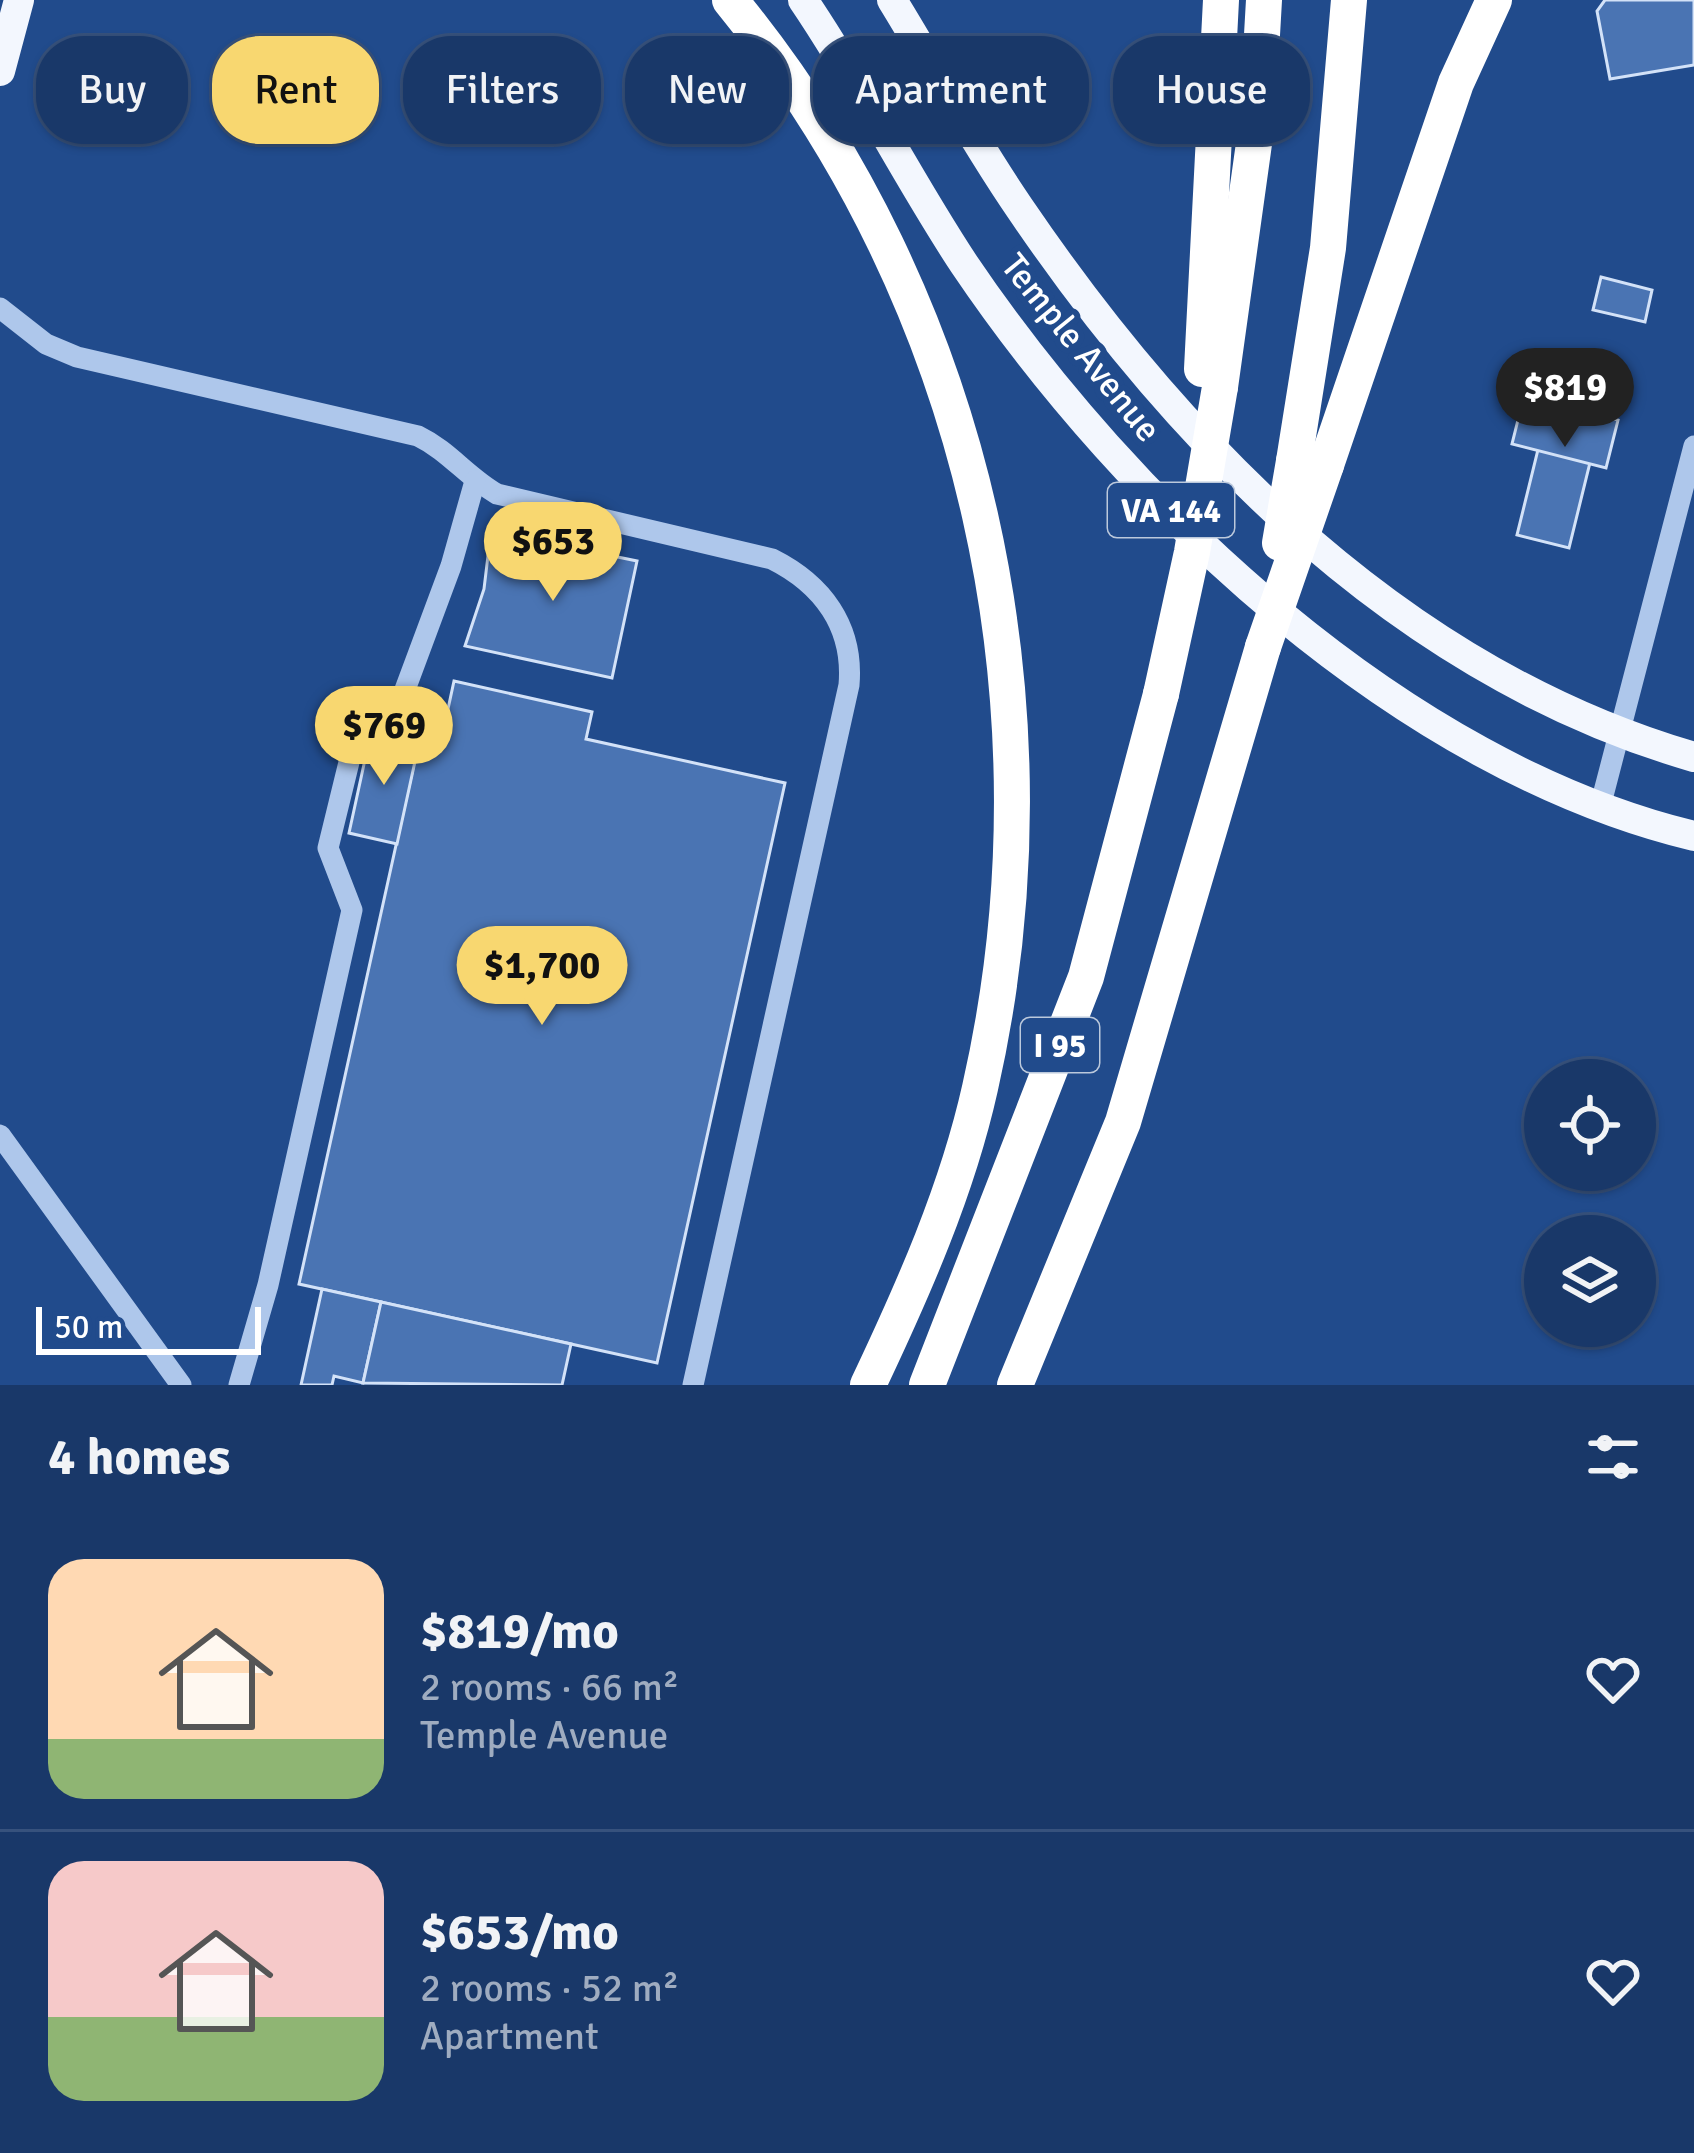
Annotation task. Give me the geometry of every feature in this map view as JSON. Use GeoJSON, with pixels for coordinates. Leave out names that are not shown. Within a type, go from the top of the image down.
{"type":"FeatureCollection","features":[{"type":"Feature","properties":{"kind":"highway"},"geometry":{"type":"LineString","coordinates":[[730,0],[806,101],[900,270],[934,358],[984,522],[1010,702],[1012,863],[995,1017],[961,1161],[868,1385]]}},
{"type":"Feature","properties":{"kind":"highway"},"geometry":{"type":"LineString","coordinates":[[1211,378],[1222,0]]}},
{"type":"Feature","properties":{"kind":"highway","name":"I 95"},"geometry":{"type":"LineString","coordinates":[[927,1385],[1086,977],[1161,694],[1192,552],[1211,378],[1256,122],[1264,0]]}},
{"type":"Feature","properties":{"kind":"highway","name":"I 95"},"geometry":{"type":"LineString","coordinates":[[1015,1385],[1123,1121],[1229,770],[1310,463],[1349,0]]}},
{"type":"Feature","properties":{"kind":"highway"},"geometry":{"type":"LineString","coordinates":[[1310,463],[1456,83],[1494,0]]}},
{"type":"Feature","properties":{"kind":"main road"},"geometry":{"type":"LineString","coordinates":[[0,71],[19,0]]}},
{"type":"Feature","properties":{"kind":"main road","name":"Temple Avenue"},"geometry":{"type":"LineString","coordinates":[[892,0],[1033,228],[1094,312],[1226,466],[1298,533],[1426,628],[1533,694],[1620,733],[1694,757]]}},
{"type":"Feature","properties":{"kind":"main road","name":"Temple Avenue"},"geometry":{"type":"LineString","coordinates":[[806,2],[967,267],[1057,387],[1150,490],[1280,613],[1366,680],[1486,754],[1600,807],[1694,836]]}},
{"type":"Feature","properties":{"kind":"lane"},"geometry":{"type":"LineString","coordinates":[[0,308],[61,352],[418,436],[449,453],[475,481],[497,494],[772,559],[819,590],[838,619],[846,640],[849,685],[693,1385]]}},
{"type":"Feature","properties":{"kind":"lane"},"geometry":{"type":"LineString","coordinates":[[1600,807],[1694,446]]}},
{"type":"Feature","properties":{"kind":"lane"},"geometry":{"type":"LineString","coordinates":[[239,1385],[268,1285],[352,910],[328,848],[363,705],[403,694],[452,566],[475,481]]}},
{"type":"Feature","properties":{"kind":"lane"},"geometry":{"type":"LineString","coordinates":[[0,1135],[181,1385]]}},
{"type":"Feature","properties":{"kind":"building"},"geometry":{"type":"Polygon","coordinates":[[[1605,0],[1694,0],[1694,65],[1610,79],[1597,11],[1605,0]]]}},
{"type":"Feature","properties":{"kind":"building"},"geometry":{"type":"Polygon","coordinates":[[[1601,277],[1652,290],[1645,322],[1593,310],[1601,277]]]}},
{"type":"Feature","properties":{"kind":"building"},"geometry":{"type":"Polygon","coordinates":[[[1562,352],[1614,365],[1569,548],[1517,535],[1562,352]]]}},
{"type":"Feature","properties":{"kind":"building"},"geometry":{"type":"Polygon","coordinates":[[[1524,396],[1618,420],[1606,468],[1512,444],[1524,396]]]}},
{"type":"Feature","properties":{"kind":"building"},"geometry":{"type":"Polygon","coordinates":[[[491,531],[637,561],[612,678],[465,646],[484,589],[491,531]]]}},
{"type":"Feature","properties":{"kind":"building"},"geometry":{"type":"Polygon","coordinates":[[[454,681],[592,712],[586,739],[785,783],[657,1363],[299,1284],[427,705],[448,709],[454,681]]]}},
{"type":"Feature","properties":{"kind":"building"},"geometry":{"type":"Polygon","coordinates":[[[371,732],[419,743],[397,844],[349,833],[371,732]]]}},
{"type":"Feature","properties":{"kind":"building"},"geometry":{"type":"Polygon","coordinates":[[[322,1289],[381,1302],[363,1383],[334,1376],[332,1385],[301,1385],[322,1289]]]}},
{"type":"Feature","properties":{"kind":"building"},"geometry":{"type":"Polygon","coordinates":[[[381,1302],[571,1344],[562,1385],[363,1383],[381,1302]]]}}]}
